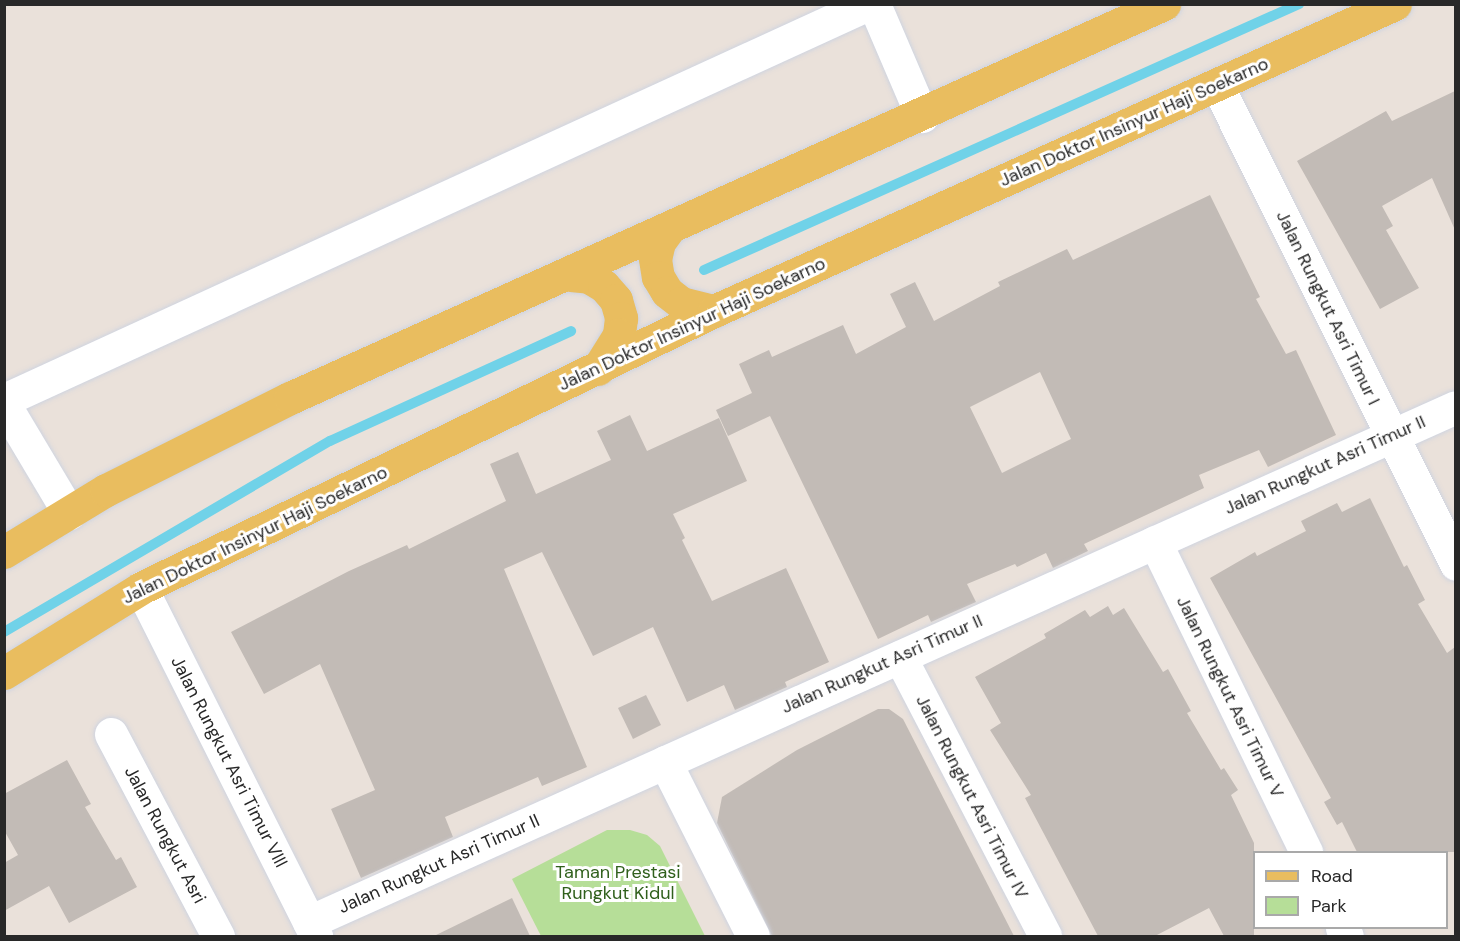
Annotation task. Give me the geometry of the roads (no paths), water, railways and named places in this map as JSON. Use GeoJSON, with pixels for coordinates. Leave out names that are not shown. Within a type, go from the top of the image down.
{"type":"FeatureCollection","features":[{"type":"Feature","properties":{"kind":"main road"},"geometry":{"type":"LineString","coordinates":[[4,552],[69,513],[290,398],[571,275],[670,227],[922,116],[1164,4]]}},
{"type":"Feature","properties":{"kind":"main road","name":"Jalan Doktor Insinyur Haji Soekarno"},"geometry":{"type":"LineString","coordinates":[[4,673],[141,588],[714,311],[1395,4]]}},
{"type":"Feature","properties":{"kind":"main road"},"geometry":{"type":"LineString","coordinates":[[670,227],[659,242],[655,259],[657,277],[667,292],[681,303],[714,311]]}},
{"type":"Feature","properties":{"kind":"main road"},"geometry":{"type":"LineString","coordinates":[[571,275],[589,277],[604,286],[616,300],[621,318],[619,335],[598,369]]}},
{"type":"Feature","properties":{"kind":"street"},"geometry":{"type":"LineString","coordinates":[[69,513],[4,402],[868,4]]}},
{"type":"Feature","properties":{"kind":"street"},"geometry":{"type":"LineString","coordinates":[[874,4],[922,116]]}},
{"type":"Feature","properties":{"kind":"street","name":"Jalan Rungkut Asri Timur I"},"geometry":{"type":"LineString","coordinates":[[1217,85],[1455,564]]}},
{"type":"Feature","properties":{"kind":"street","name":"Jalan Rungkut Asri Timur II"},"geometry":{"type":"LineString","coordinates":[[313,929],[665,762],[1455,407]]}},
{"type":"Feature","properties":{"kind":"street","name":"Jalan Rungkut Asri Timur V"},"geometry":{"type":"LineString","coordinates":[[1155,542],[1306,851]]}},
{"type":"Feature","properties":{"kind":"street","name":"Jalan Rungkut Asri Timur VIII"},"geometry":{"type":"LineString","coordinates":[[141,588],[313,929]]}},
{"type":"Feature","properties":{"kind":"street","name":"Jalan Rungkut Asri Timur IV"},"geometry":{"type":"LineString","coordinates":[[900,657],[1045,936]]}},
{"type":"Feature","properties":{"kind":"street","name":"Jalan Rungkut Asri"},"geometry":{"type":"LineString","coordinates":[[111,734],[218,936]]}},
{"type":"Feature","properties":{"kind":"street"},"geometry":{"type":"LineString","coordinates":[[665,762],[753,936]]}},
{"type":"Feature","properties":{"kind":"waterway"},"geometry":{"type":"LineString","coordinates":[[704,270],[1299,4]]}},
{"type":"Feature","properties":{"kind":"waterway"},"geometry":{"type":"LineString","coordinates":[[4,632],[330,441],[571,331]]}},
{"type":"Feature","properties":{"kind":"park label","name":"Taman Prestasi Rungkut Kidul"},"geometry":{"type":"Point","coordinates":[618,883]}}]}
